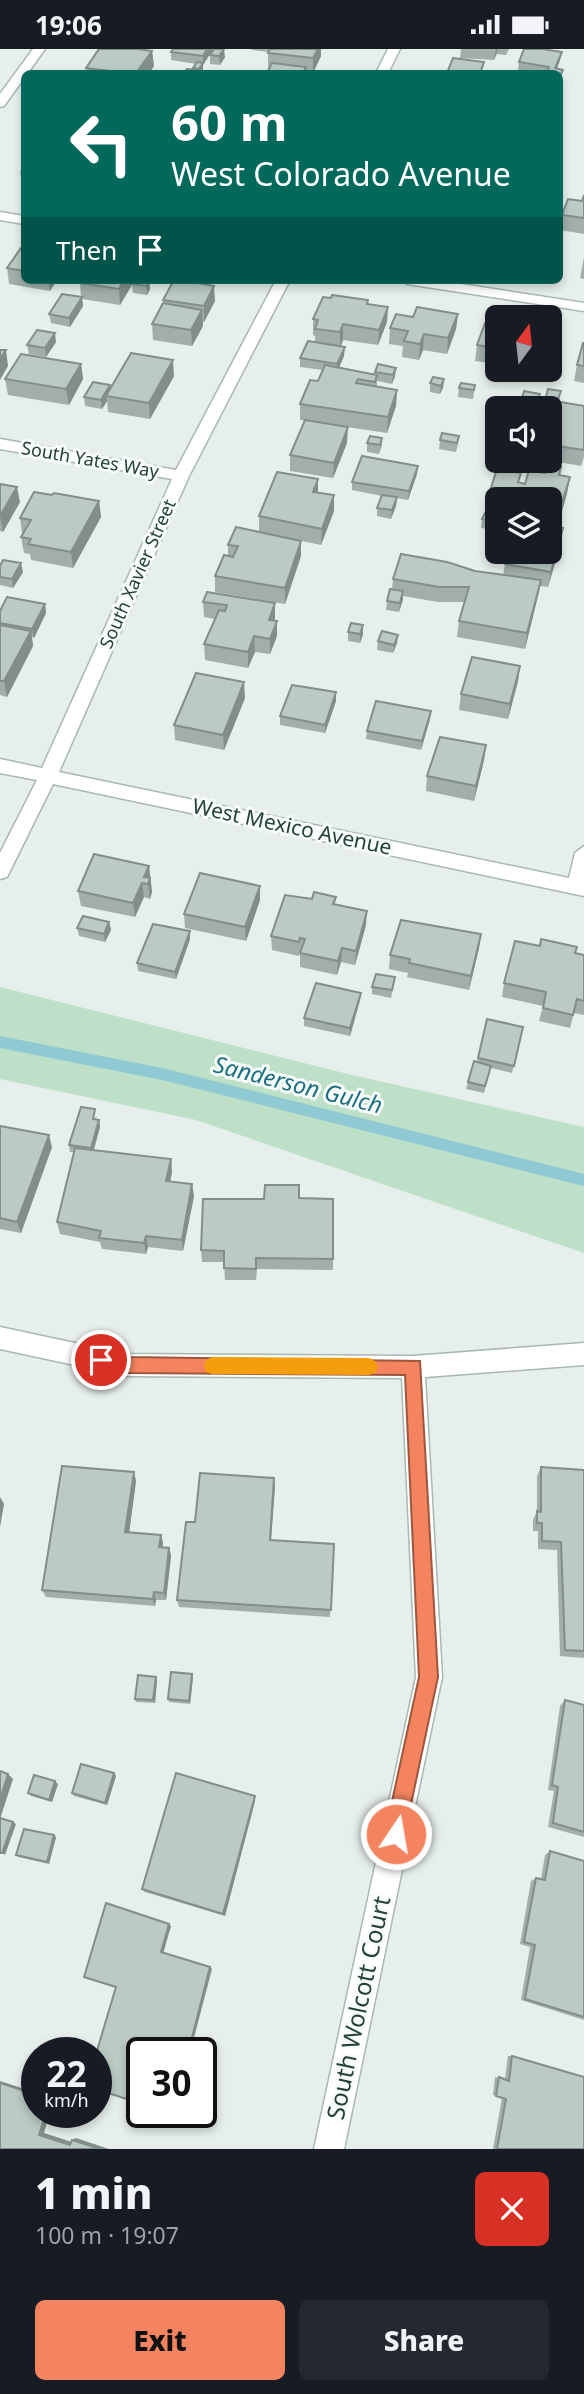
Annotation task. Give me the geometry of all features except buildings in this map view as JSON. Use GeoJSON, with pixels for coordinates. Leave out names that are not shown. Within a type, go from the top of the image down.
{"type":"FeatureCollection","features":[{"type":"Feature","properties":{"kind":"street"},"geometry":{"type":"LineString","coordinates":[[24,70],[39,49]]}},
{"type":"Feature","properties":{"kind":"street"},"geometry":{"type":"LineString","coordinates":[[384,70],[394,49]]}},
{"type":"Feature","properties":{"kind":"street"},"geometry":{"type":"LineString","coordinates":[[0,103],[21,74]]}},
{"type":"Feature","properties":{"kind":"street"},"geometry":{"type":"LineString","coordinates":[[0,216],[21,220]]}},
{"type":"Feature","properties":{"kind":"street","name":"South Xavier Street"},"geometry":{"type":"LineString","coordinates":[[0,872],[48,776],[181,476],[281,284]]}},
{"type":"Feature","properties":{"kind":"street"},"geometry":{"type":"LineString","coordinates":[[433,284],[584,307]]}},
{"type":"Feature","properties":{"kind":"street","name":"South Yates Way"},"geometry":{"type":"LineString","coordinates":[[0,444],[181,476]]}},
{"type":"Feature","properties":{"kind":"street","name":"West Mexico Avenue"},"geometry":{"type":"LineString","coordinates":[[0,766],[580,888]]}},
{"type":"Feature","properties":{"kind":"street"},"geometry":{"type":"LineString","coordinates":[[580,888],[584,853]]}},
{"type":"Feature","properties":{"kind":"street"},"geometry":{"type":"LineString","coordinates":[[0,1338],[127,1365],[413,1367],[584,1354]]}},
{"type":"Feature","properties":{"kind":"street","name":"South Wolcott Court"},"geometry":{"type":"LineString","coordinates":[[329,2149],[429,1677],[413,1367]]}},
{"type":"Feature","properties":{"kind":"green space"},"geometry":{"type":"Polygon","coordinates":[[[0,987],[348,1074],[584,1127],[584,1253],[196,1120],[0,1079],[0,987]]]}},
{"type":"Feature","properties":{"kind":"waterway","name":"Sanderson Gulch"},"geometry":{"type":"LineString","coordinates":[[0,1042],[162,1074],[584,1180]]}},
{"type":"Feature","properties":{"kind":"slow traffic"},"geometry":{"type":"LineString","coordinates":[[212,1366],[369,1367]]}},
{"type":"Feature","properties":{"kind":"route"},"geometry":{"type":"LineString","coordinates":[[101,1360],[127,1365],[413,1367],[429,1677],[396,1834]]}}]}
